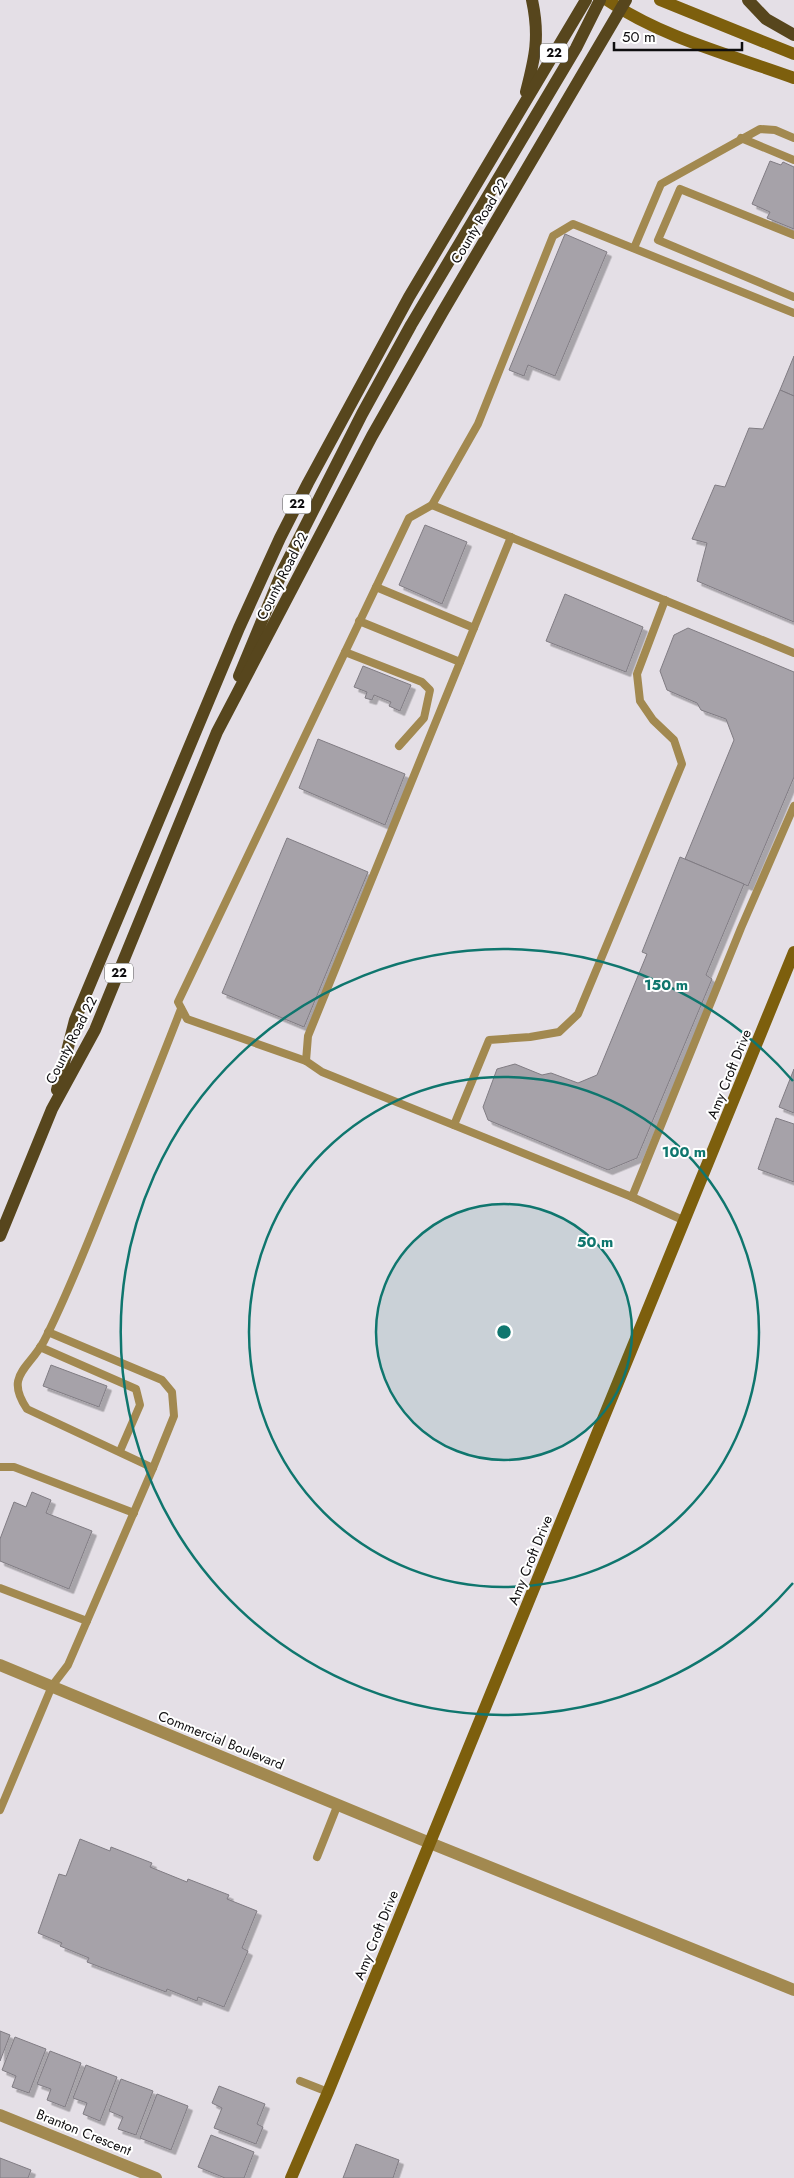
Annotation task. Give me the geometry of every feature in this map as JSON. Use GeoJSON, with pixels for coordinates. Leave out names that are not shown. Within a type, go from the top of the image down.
{"type":"FeatureCollection","features":[{"type":"Feature","properties":{"kind":"main road"},"geometry":{"type":"LineString","coordinates":[[522,107],[536,51],[537,22],[532,0]]}},
{"type":"Feature","properties":{"kind":"main road","name":"County Road 22"},"geometry":{"type":"LineString","coordinates":[[52,1109],[75,1020],[239,628],[280,538],[331,439],[409,297],[586,0]]}},
{"type":"Feature","properties":{"kind":"main road"},"geometry":{"type":"LineString","coordinates":[[216,732],[283,570],[339,457],[411,325],[576,48],[600,0]]}},
{"type":"Feature","properties":{"kind":"main road"},"geometry":{"type":"LineString","coordinates":[[748,0],[766,18],[794,35]]}},
{"type":"Feature","properties":{"kind":"main road","name":"County Road 22"},"geometry":{"type":"LineString","coordinates":[[0,1236],[52,1109],[95,1030],[216,732],[372,436],[437,321],[624,5]]}},
{"type":"Feature","properties":{"kind":"street"},"geometry":{"type":"LineString","coordinates":[[607,0],[624,5],[664,32],[794,78]]}},
{"type":"Feature","properties":{"kind":"street"},"geometry":{"type":"LineString","coordinates":[[660,0],[794,54]]}},
{"type":"Feature","properties":{"kind":"street","name":"Amy Croft Drive"},"geometry":{"type":"LineString","coordinates":[[291,2178],[328,2092],[794,952]]}},
{"type":"Feature","properties":{"kind":"street","name":"Commercial Boulevard"},"geometry":{"type":"LineString","coordinates":[[0,1665],[430,1843],[794,1990]]}},
{"type":"Feature","properties":{"kind":"street","name":"Branton Crescent"},"geometry":{"type":"LineString","coordinates":[[0,2115],[156,2178]]}},
{"type":"Feature","properties":{"kind":"lane"},"geometry":{"type":"LineString","coordinates":[[634,248],[662,184],[760,129],[775,130],[794,138]]}},
{"type":"Feature","properties":{"kind":"lane"},"geometry":{"type":"LineString","coordinates":[[741,138],[794,160]]}},
{"type":"Feature","properties":{"kind":"lane"},"geometry":{"type":"LineString","coordinates":[[794,234],[680,189],[658,240],[794,296]]}},
{"type":"Feature","properties":{"kind":"lane"},"geometry":{"type":"LineString","coordinates":[[685,1221],[632,1197],[322,1072],[306,1060],[188,1020],[178,1002],[409,518],[432,505],[478,424],[553,236],[573,224],[794,313]]}},
{"type":"Feature","properties":{"kind":"lane"},"geometry":{"type":"LineString","coordinates":[[432,505],[794,653]]}},
{"type":"Feature","properties":{"kind":"lane"},"geometry":{"type":"LineString","coordinates":[[306,1060],[308,1036],[511,537]]}},
{"type":"Feature","properties":{"kind":"lane"},"geometry":{"type":"LineString","coordinates":[[376,587],[474,628]]}},
{"type":"Feature","properties":{"kind":"lane"},"geometry":{"type":"LineString","coordinates":[[454,1125],[489,1040],[530,1037],[559,1032],[578,1014],[682,764],[674,740],[653,720],[640,701],[637,674],[665,600]]}},
{"type":"Feature","properties":{"kind":"lane"},"geometry":{"type":"LineString","coordinates":[[360,622],[460,662]]}},
{"type":"Feature","properties":{"kind":"lane"},"geometry":{"type":"LineString","coordinates":[[345,652],[422,682],[430,690],[424,718],[399,746]]}},
{"type":"Feature","properties":{"kind":"lane"},"geometry":{"type":"LineString","coordinates":[[632,1197],[741,928],[794,806]]}},
{"type":"Feature","properties":{"kind":"lane"},"geometry":{"type":"LineString","coordinates":[[153,1468],[120,1451],[27,1410],[18,1397],[17,1382],[24,1367],[40,1347],[65,1299],[181,1009]]}},
{"type":"Feature","properties":{"kind":"lane"},"geometry":{"type":"LineString","coordinates":[[0,1810],[52,1686],[68,1665],[87,1622],[174,1416],[172,1392],[162,1380],[48,1332]]}},
{"type":"Feature","properties":{"kind":"lane"},"geometry":{"type":"LineString","coordinates":[[40,1347],[136,1389],[140,1405],[120,1451]]}},
{"type":"Feature","properties":{"kind":"lane"},"geometry":{"type":"LineString","coordinates":[[0,1468],[14,1468],[134,1513]]}},
{"type":"Feature","properties":{"kind":"lane"},"geometry":{"type":"LineString","coordinates":[[0,1588],[87,1622]]}},
{"type":"Feature","properties":{"kind":"lane"},"geometry":{"type":"LineString","coordinates":[[317,1857],[338,1804]]}},
{"type":"Feature","properties":{"kind":"lane"},"geometry":{"type":"LineString","coordinates":[[300,2081],[328,2092]]}},
{"type":"Feature","properties":{"kind":"building"},"geometry":{"type":"Polygon","coordinates":[[[770,161],[781,165],[783,162],[794,167],[794,229],[767,218],[770,212],[752,204],[770,161]]]}},
{"type":"Feature","properties":{"kind":"building"},"geometry":{"type":"Polygon","coordinates":[[[565,234],[607,252],[555,376],[528,365],[524,376],[509,370],[565,234]]]}},
{"type":"Feature","properties":{"kind":"building"},"geometry":{"type":"Polygon","coordinates":[[[794,356],[794,396],[780,390],[794,356]]]}},
{"type":"Feature","properties":{"kind":"building"},"geometry":{"type":"Polygon","coordinates":[[[780,390],[794,396],[794,622],[697,581],[707,543],[692,539],[715,485],[725,487],[749,428],[763,429],[780,390]]]}},
{"type":"Feature","properties":{"kind":"building"},"geometry":{"type":"Polygon","coordinates":[[[425,525],[467,542],[442,604],[399,585],[425,525]]]}},
{"type":"Feature","properties":{"kind":"building"},"geometry":{"type":"Polygon","coordinates":[[[565,594],[643,627],[626,672],[546,641],[565,594]]]}},
{"type":"Feature","properties":{"kind":"building"},"geometry":{"type":"Polygon","coordinates":[[[688,628],[794,672],[794,777],[748,886],[685,859],[734,740],[726,719],[701,710],[697,703],[667,690],[660,671],[674,635],[688,628]]]}},
{"type":"Feature","properties":{"kind":"building"},"geometry":{"type":"Polygon","coordinates":[[[363,666],[411,685],[400,711],[389,706],[391,702],[374,695],[372,700],[365,698],[367,692],[354,687],[363,666]]]}},
{"type":"Feature","properties":{"kind":"building"},"geometry":{"type":"Polygon","coordinates":[[[318,739],[405,774],[385,825],[299,788],[318,739]]]}},
{"type":"Feature","properties":{"kind":"building"},"geometry":{"type":"Polygon","coordinates":[[[287,838],[368,872],[304,1027],[222,993],[287,838]]]}},
{"type":"Feature","properties":{"kind":"building"},"geometry":{"type":"Polygon","coordinates":[[[680,857],[744,884],[706,975],[712,979],[637,1158],[608,1170],[488,1120],[483,1107],[497,1069],[515,1064],[542,1075],[551,1073],[578,1083],[597,1075],[647,954],[642,952],[680,857]]]}},
{"type":"Feature","properties":{"kind":"building"},"geometry":{"type":"Polygon","coordinates":[[[794,1069],[794,1113],[779,1107],[794,1069]]]}},
{"type":"Feature","properties":{"kind":"building"},"geometry":{"type":"Polygon","coordinates":[[[776,1118],[794,1124],[794,1182],[758,1169],[776,1118]]]}},
{"type":"Feature","properties":{"kind":"building"},"geometry":{"type":"Polygon","coordinates":[[[51,1365],[107,1386],[99,1407],[43,1386],[51,1365]]]}},
{"type":"Feature","properties":{"kind":"building"},"geometry":{"type":"Polygon","coordinates":[[[32,1492],[51,1500],[46,1513],[92,1531],[69,1589],[0,1561],[0,1539],[14,1502],[26,1507],[32,1492]]]}},
{"type":"Feature","properties":{"kind":"building"},"geometry":{"type":"Polygon","coordinates":[[[80,1839],[110,1851],[111,1847],[152,1863],[150,1867],[187,1882],[188,1879],[229,1895],[227,1899],[257,1911],[242,1948],[248,1951],[224,2007],[198,1997],[197,2001],[167,1989],[166,1992],[87,1962],[89,1958],[60,1946],[62,1943],[38,1933],[59,1874],[66,1876],[80,1839]]]}},
{"type":"Feature","properties":{"kind":"building"},"geometry":{"type":"Polygon","coordinates":[[[0,2031],[10,2035],[0,2061],[0,2031]]]}},
{"type":"Feature","properties":{"kind":"building"},"geometry":{"type":"Polygon","coordinates":[[[15,2037],[46,2049],[29,2093],[12,2087],[16,2076],[2,2070],[15,2037]]]}},
{"type":"Feature","properties":{"kind":"building"},"geometry":{"type":"Polygon","coordinates":[[[50,2051],[81,2063],[65,2107],[47,2100],[51,2089],[37,2084],[50,2051]]]}},
{"type":"Feature","properties":{"kind":"building"},"geometry":{"type":"Polygon","coordinates":[[[86,2065],[117,2077],[100,2121],[83,2114],[87,2103],[73,2098],[86,2065]]]}},
{"type":"Feature","properties":{"kind":"building"},"geometry":{"type":"Polygon","coordinates":[[[121,2079],[153,2091],[136,2135],[118,2129],[123,2117],[109,2111],[121,2079]]]}},
{"type":"Feature","properties":{"kind":"building"},"geometry":{"type":"Polygon","coordinates":[[[219,2086],[265,2104],[257,2124],[263,2127],[256,2144],[214,2128],[222,2108],[212,2103],[219,2086]]]}},
{"type":"Feature","properties":{"kind":"building"},"geometry":{"type":"Polygon","coordinates":[[[157,2094],[188,2106],[171,2150],[140,2138],[157,2094]]]}},
{"type":"Feature","properties":{"kind":"building"},"geometry":{"type":"Polygon","coordinates":[[[211,2135],[254,2152],[244,2178],[225,2178],[198,2167],[211,2135]]]}},
{"type":"Feature","properties":{"kind":"building"},"geometry":{"type":"Polygon","coordinates":[[[356,2144],[399,2160],[393,2178],[343,2178],[356,2144]]]}},
{"type":"Feature","properties":{"kind":"building"},"geometry":{"type":"Polygon","coordinates":[[[0,2158],[31,2170],[28,2178],[0,2178],[0,2158]]]}}]}
